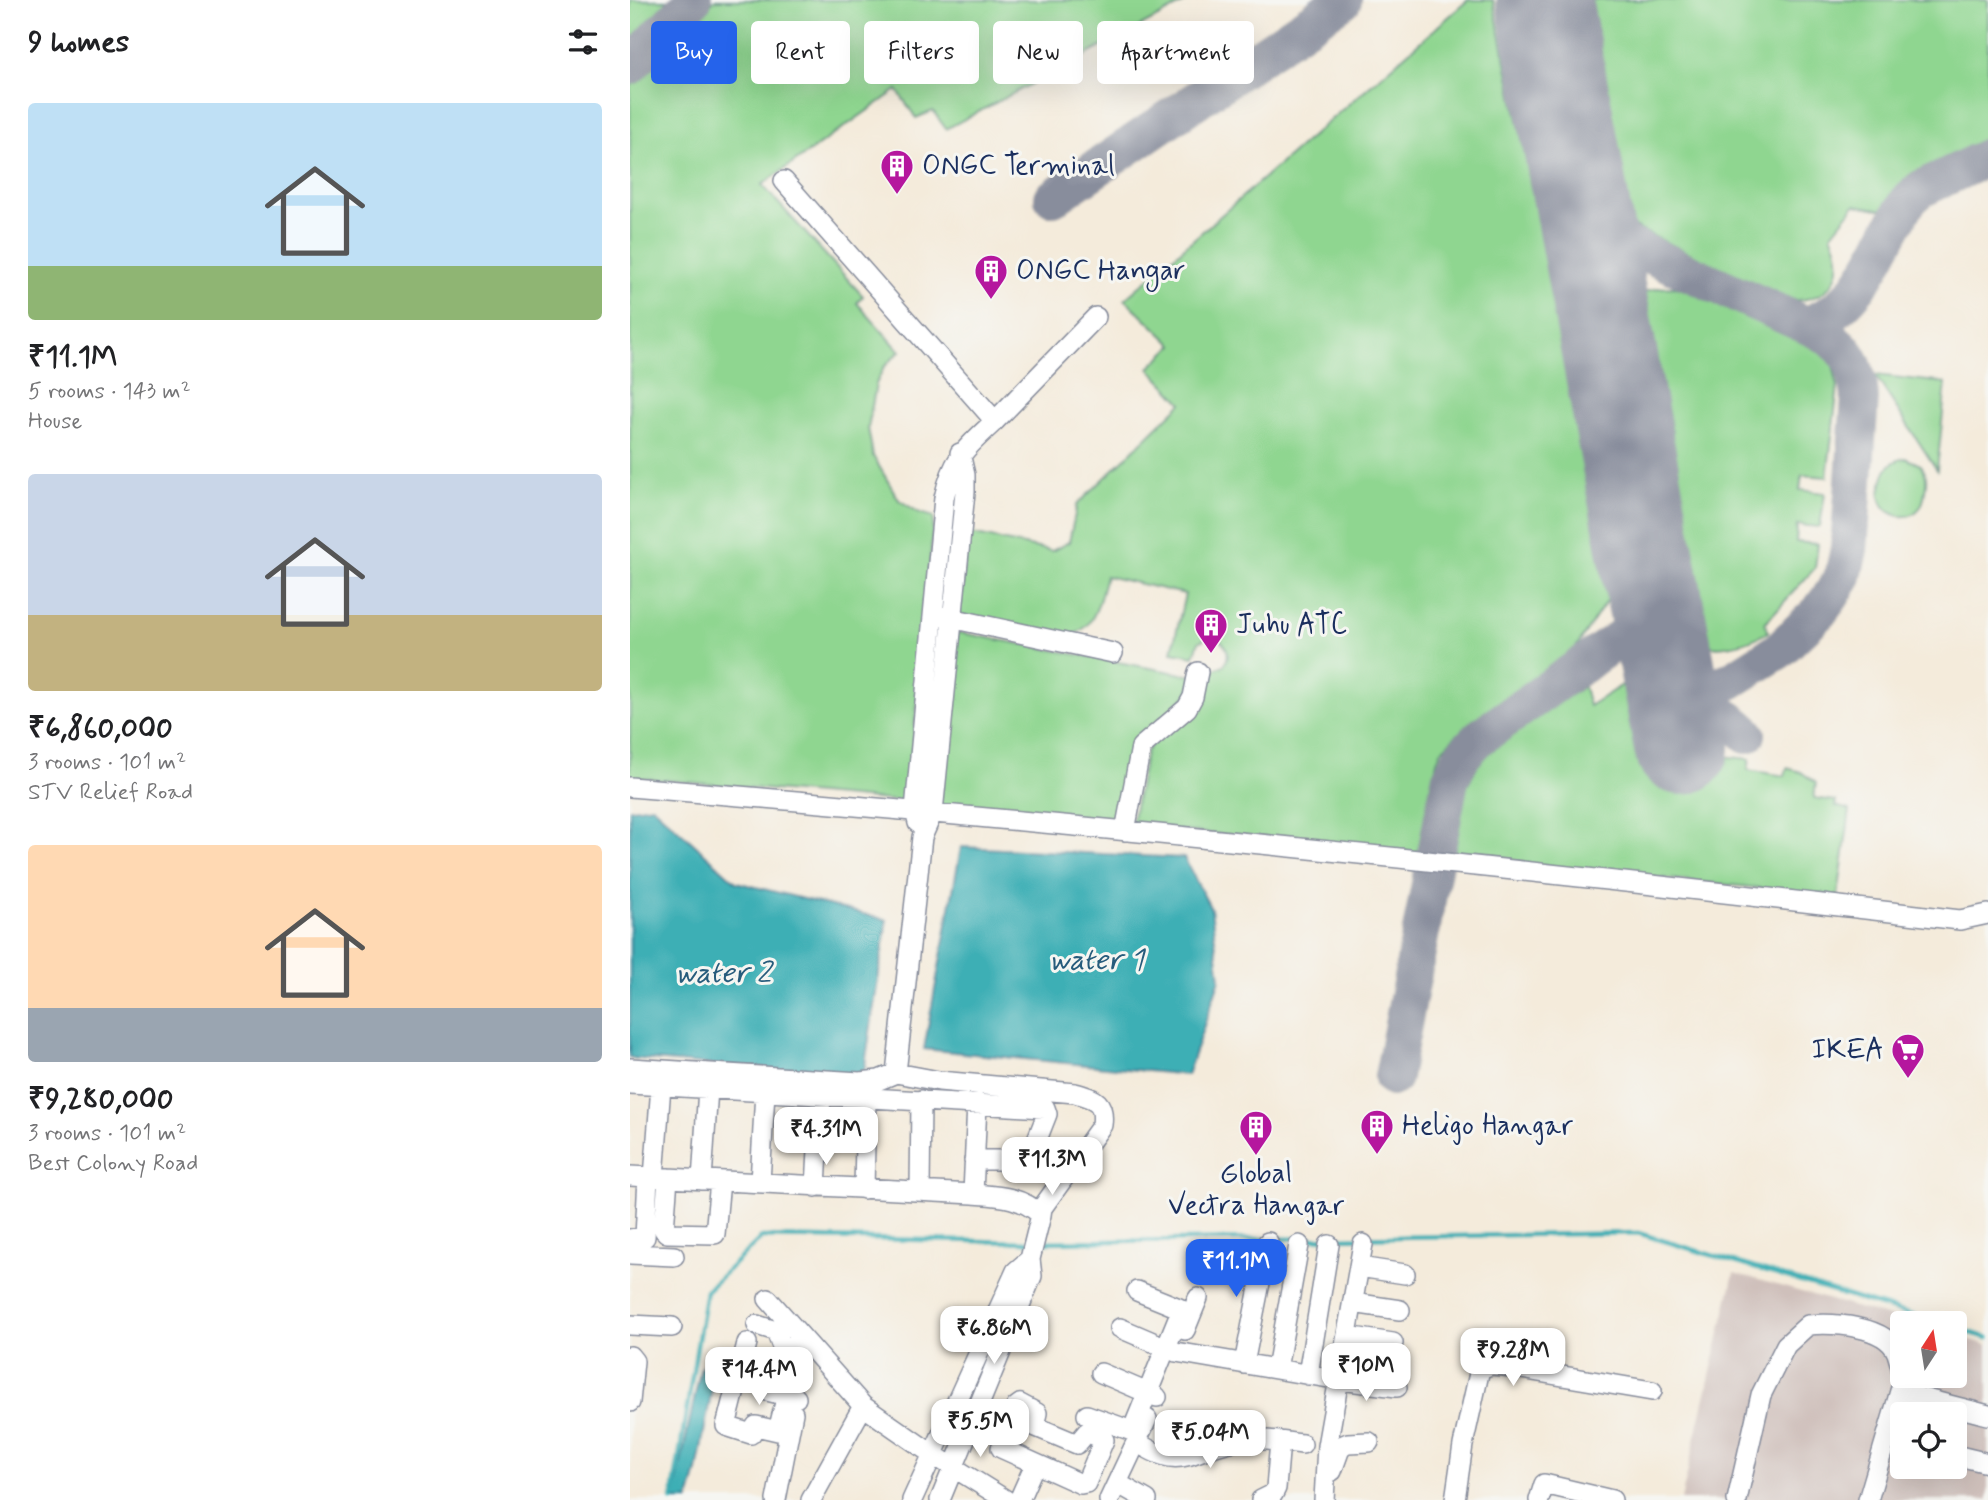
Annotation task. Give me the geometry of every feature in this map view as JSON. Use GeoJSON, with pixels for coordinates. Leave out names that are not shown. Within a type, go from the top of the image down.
{"type":"FeatureCollection","features":[{"type":"Feature","properties":{"kind":"street"},"geometry":{"type":"LineString","coordinates":[[784,181],[995,421]]}},
{"type":"Feature","properties":{"kind":"street"},"geometry":{"type":"LineString","coordinates":[[896,1073],[922,837],[942,616],[944,498],[949,476],[960,453],[995,421],[1096,317]]}},
{"type":"Feature","properties":{"kind":"street"},"geometry":{"type":"LineString","coordinates":[[942,616],[970,519],[960,453]]}},
{"type":"Feature","properties":{"kind":"street"},"geometry":{"type":"LineString","coordinates":[[942,616],[1113,653]]}},
{"type":"Feature","properties":{"kind":"street"},"geometry":{"type":"LineString","coordinates":[[1125,831],[1141,747],[1187,708],[1193,697],[1198,672]]}},
{"type":"Feature","properties":{"kind":"street"},"geometry":{"type":"LineString","coordinates":[[630,787],[924,811],[1636,882],[1960,920],[1988,914]]}},
{"type":"Feature","properties":{"kind":"street"},"geometry":{"type":"LineString","coordinates":[[630,1068],[860,1082],[879,1080],[896,1073],[939,1081],[1075,1093],[1094,1099],[1101,1107],[1102,1125],[1042,1208],[1031,1256],[1031,1276],[932,1454],[912,1500]]}},
{"type":"Feature","properties":{"kind":"street"},"geometry":{"type":"LineString","coordinates":[[630,1084],[1042,1106],[1047,1114],[1029,1160],[974,1160]]}},
{"type":"Feature","properties":{"kind":"street"},"geometry":{"type":"LineString","coordinates":[[630,1239],[645,1237],[661,1086]]}},
{"type":"Feature","properties":{"kind":"street"},"geometry":{"type":"LineString","coordinates":[[650,1177],[667,1233],[715,1234],[708,1088]]}},
{"type":"Feature","properties":{"kind":"street"},"geometry":{"type":"LineString","coordinates":[[760,1184],[765,1091]]}},
{"type":"Feature","properties":{"kind":"street"},"geometry":{"type":"LineString","coordinates":[[816,1186],[821,1095]]}},
{"type":"Feature","properties":{"kind":"street"},"geometry":{"type":"LineString","coordinates":[[864,1189],[866,1097]]}},
{"type":"Feature","properties":{"kind":"street"},"geometry":{"type":"LineString","coordinates":[[920,1191],[921,1100]]}},
{"type":"Feature","properties":{"kind":"street"},"geometry":{"type":"LineString","coordinates":[[972,1194],[977,1103]]}},
{"type":"Feature","properties":{"kind":"street"},"geometry":{"type":"LineString","coordinates":[[650,1177],[972,1194],[1018,1200],[1030,1205],[1040,1218]]}},
{"type":"Feature","properties":{"kind":"street"},"geometry":{"type":"LineString","coordinates":[[1244,1364],[1268,1242]]}},
{"type":"Feature","properties":{"kind":"street"},"geometry":{"type":"LineString","coordinates":[[1324,1494],[1327,1446],[1363,1244]]}},
{"type":"Feature","properties":{"kind":"street"},"geometry":{"type":"LineString","coordinates":[[1277,1369],[1299,1245]]}},
{"type":"Feature","properties":{"kind":"street"},"geometry":{"type":"LineString","coordinates":[[1308,1375],[1329,1245]]}},
{"type":"Feature","properties":{"kind":"street"},"geometry":{"type":"LineString","coordinates":[[630,1254],[674,1256]]}},
{"type":"Feature","properties":{"kind":"street"},"geometry":{"type":"LineString","coordinates":[[1359,1267],[1405,1274]]}},
{"type":"Feature","properties":{"kind":"street"},"geometry":{"type":"LineString","coordinates":[[1137,1291],[1180,1308],[1171,1350]]}},
{"type":"Feature","properties":{"kind":"street"},"geometry":{"type":"LineString","coordinates":[[1114,1490],[1137,1442],[1152,1395],[1171,1350],[1198,1298]]}},
{"type":"Feature","properties":{"kind":"street"},"geometry":{"type":"LineString","coordinates":[[768,1299],[863,1406],[932,1454],[1006,1500]]}},
{"type":"Feature","properties":{"kind":"street"},"geometry":{"type":"LineString","coordinates":[[1353,1303],[1400,1310]]}},
{"type":"Feature","properties":{"kind":"street"},"geometry":{"type":"LineString","coordinates":[[1737,1500],[1761,1395],[1786,1345],[1808,1325],[1836,1323],[1880,1335],[1890,1344]]}},
{"type":"Feature","properties":{"kind":"street"},"geometry":{"type":"LineString","coordinates":[[630,1325],[672,1327]]}},
{"type":"Feature","properties":{"kind":"street"},"geometry":{"type":"LineString","coordinates":[[757,1325],[776,1331],[781,1345],[796,1352],[776,1500]]}},
{"type":"Feature","properties":{"kind":"street"},"geometry":{"type":"LineString","coordinates":[[1120,1328],[1171,1350],[1308,1375],[1397,1387]]}},
{"type":"Feature","properties":{"kind":"street"},"geometry":{"type":"LineString","coordinates":[[940,1500],[954,1467],[997,1334]]}},
{"type":"Feature","properties":{"kind":"street"},"geometry":{"type":"LineString","coordinates":[[1348,1336],[1393,1343]]}},
{"type":"Feature","properties":{"kind":"street"},"geometry":{"type":"LineString","coordinates":[[747,1343],[725,1423],[727,1428],[751,1434],[755,1426],[778,1431],[792,1397],[806,1344]]}},
{"type":"Feature","properties":{"kind":"street"},"geometry":{"type":"LineString","coordinates":[[630,1356],[634,1361],[630,1402]]}},
{"type":"Feature","properties":{"kind":"street"},"geometry":{"type":"LineString","coordinates":[[1455,1500],[1463,1445],[1480,1369],[1491,1365],[1503,1366],[1652,1391]]}},
{"type":"Feature","properties":{"kind":"street"},"geometry":{"type":"LineString","coordinates":[[1101,1373],[1152,1395]]}},
{"type":"Feature","properties":{"kind":"street"},"geometry":{"type":"LineString","coordinates":[[1906,1388],[1910,1395],[1988,1415]]}},
{"type":"Feature","properties":{"kind":"street"},"geometry":{"type":"LineString","coordinates":[[767,1391],[792,1397]]}},
{"type":"Feature","properties":{"kind":"street"},"geometry":{"type":"LineString","coordinates":[[1087,1415],[1132,1431],[1152,1395]]}},
{"type":"Feature","properties":{"kind":"street"},"geometry":{"type":"LineString","coordinates":[[1018,1405],[1037,1413],[1034,1426],[1077,1444],[1087,1432],[1104,1440],[1085,1484],[1035,1464],[1000,1447],[1018,1405]]}},
{"type":"Feature","properties":{"kind":"street"},"geometry":{"type":"LineString","coordinates":[[811,1500],[863,1406]]}},
{"type":"Feature","properties":{"kind":"street"},"geometry":{"type":"LineString","coordinates":[[1137,1442],[1155,1454],[1169,1459],[1230,1442],[1302,1444]]}},
{"type":"Feature","properties":{"kind":"street"},"geometry":{"type":"LineString","coordinates":[[1324,1494],[1341,1446],[1369,1442]]}},
{"type":"Feature","properties":{"kind":"street"},"geometry":{"type":"LineString","coordinates":[[1261,1500],[1275,1492],[1277,1444]]}},
{"type":"Feature","properties":{"kind":"street"},"geometry":{"type":"LineString","coordinates":[[1868,1500],[1890,1448]]}},
{"type":"Feature","properties":{"kind":"street"},"geometry":{"type":"LineString","coordinates":[[1967,1458],[1988,1463]]}},
{"type":"Feature","properties":{"kind":"street"},"geometry":{"type":"LineString","coordinates":[[1019,1500],[1035,1464]]}},
{"type":"Feature","properties":{"kind":"street"},"geometry":{"type":"LineString","coordinates":[[1539,1500],[1544,1485],[1612,1500]]}},
{"type":"Feature","properties":{"kind":"street"},"geometry":{"type":"LineString","coordinates":[[1114,1490],[1134,1500]]}},
{"type":"Feature","properties":{"kind":"street"},"geometry":{"type":"LineString","coordinates":[[1114,1490],[1147,1500]]}},
{"type":"Feature","properties":{"kind":"shaded area"},"geometry":{"type":"Polygon","coordinates":[[[1734,1273],[1890,1317],[1890,1388],[1967,1388],[1967,1339],[1988,1345],[1988,1500],[1681,1500],[1734,1273]]]}},
{"type":"Feature","properties":{"kind":"green space"},"geometry":{"type":"Polygon","coordinates":[[[630,0],[674,0],[654,21],[651,21],[651,25],[630,47],[630,0]]]}},
{"type":"Feature","properties":{"kind":"green space"},"geometry":{"type":"Polygon","coordinates":[[[714,0],[1190,0],[1150,21],[1097,21],[1097,49],[1083,57],[1083,21],[993,21],[993,84],[1031,84],[946,129],[933,111],[916,118],[897,90],[762,185],[863,296],[857,303],[900,351],[884,367],[876,384],[868,428],[873,456],[899,500],[920,513],[934,517],[908,802],[630,777],[630,87],[651,65],[651,84],[737,84],[737,21],[694,21],[714,0]]]}},
{"type":"Feature","properties":{"kind":"green space"},"geometry":{"type":"Polygon","coordinates":[[[1468,0],[1493,0],[1609,556],[1611,585],[1607,600],[1573,652],[1457,735],[1442,750],[1437,761],[1421,854],[1131,826],[1146,752],[1206,670],[1224,665],[1228,655],[1225,646],[1219,640],[1208,637],[1199,642],[1194,656],[1172,652],[1185,594],[1106,576],[1092,619],[1080,632],[1071,636],[959,615],[967,533],[1052,551],[1069,542],[1077,505],[1182,403],[1149,368],[1173,345],[1125,299],[1468,0]]]}},
{"type":"Feature","properties":{"kind":"green space"},"geometry":{"type":"Polygon","coordinates":[[[1574,0],[1988,0],[1988,140],[1908,179],[1884,210],[1855,205],[1831,235],[1838,261],[1833,282],[1826,291],[1816,296],[1803,300],[1788,300],[1634,227],[1622,213],[1608,180],[1574,0]]]}},
{"type":"Feature","properties":{"kind":"green space"},"geometry":{"type":"Polygon","coordinates":[[[1682,287],[1822,351],[1831,357],[1838,386],[1827,477],[1802,475],[1800,490],[1825,493],[1820,527],[1797,525],[1796,542],[1818,544],[1815,568],[1765,623],[1768,632],[1730,646],[1709,646],[1694,636],[1664,444],[1672,434],[1668,412],[1654,402],[1636,313],[1645,292],[1658,288],[1682,287]]]}},
{"type":"Feature","properties":{"kind":"green space"},"geometry":{"type":"Polygon","coordinates":[[[1875,375],[1946,383],[1937,470],[1875,375]]]}},
{"type":"Feature","properties":{"kind":"green space"},"geometry":{"type":"Polygon","coordinates":[[[1905,458],[1921,465],[1926,484],[1919,509],[1912,514],[1900,516],[1884,507],[1880,493],[1888,467],[1905,458]]]}},
{"type":"Feature","properties":{"kind":"green space"},"geometry":{"type":"Polygon","coordinates":[[[957,632],[1193,676],[1189,692],[1136,746],[1120,825],[939,805],[957,632]]]}},
{"type":"Feature","properties":{"kind":"green space"},"geometry":{"type":"Polygon","coordinates":[[[1581,676],[1589,706],[1635,677],[1651,766],[1710,755],[1750,759],[1748,770],[1785,776],[1787,768],[1801,772],[1816,783],[1814,798],[1836,801],[1835,806],[1850,810],[1838,896],[1441,856],[1462,769],[1482,744],[1581,676]]]}},
{"type":"Feature","properties":{"kind":"water","name":"water 2"},"geometry":{"type":"Polygon","coordinates":[[[652,806],[736,882],[887,920],[863,1078],[630,1058],[630,809],[652,806]]]}},
{"type":"Feature","properties":{"kind":"water","name":"water 1"},"geometry":{"type":"Polygon","coordinates":[[[961,847],[1184,858],[1211,909],[1220,979],[1187,1075],[924,1049],[961,847]]]}},
{"type":"Feature","properties":{"kind":"water"},"geometry":{"type":"Polygon","coordinates":[[[716,1366],[697,1471],[689,1500],[673,1500],[701,1367],[716,1366]]]}},
{"type":"Feature","properties":{"kind":"waterway"},"geometry":{"type":"LineString","coordinates":[[1273,1239],[1638,1233],[1898,1311]]}},
{"type":"Feature","properties":{"kind":"waterway"},"geometry":{"type":"LineString","coordinates":[[672,1500],[706,1291],[762,1237],[1030,1242]]}},
{"type":"Feature","properties":{"kind":"waterway"},"geometry":{"type":"LineString","coordinates":[[1039,1242],[1264,1239]]}},
{"type":"Feature","properties":{"kind":"waterway"},"geometry":{"type":"LineString","coordinates":[[1967,1332],[1988,1338]]}},
{"type":"Feature","properties":{"kind":"taxiway"},"geometry":{"type":"LineString","coordinates":[[630,66],[693,0]]}},
{"type":"Feature","properties":{"kind":"taxiway"},"geometry":{"type":"LineString","coordinates":[[1053,198],[1343,0]]}},
{"type":"Feature","properties":{"kind":"taxiway"},"geometry":{"type":"LineString","coordinates":[[1582,208],[1592,223],[1605,235],[1806,325],[1826,316],[1856,289],[1868,273],[1909,200],[1921,189],[1988,157]]}},
{"type":"Feature","properties":{"kind":"taxiway"},"geometry":{"type":"LineString","coordinates":[[1598,295],[1611,271],[1634,250]]}},
{"type":"Feature","properties":{"kind":"taxiway"},"geometry":{"type":"LineString","coordinates":[[1673,700],[1730,681],[1778,651],[1819,612],[1843,576],[1849,549],[1860,398],[1858,384],[1851,361],[1838,344],[1806,325]]}},
{"type":"Feature","properties":{"kind":"taxiway"},"geometry":{"type":"LineString","coordinates":[[1393,1077],[1450,780],[1462,756],[1479,738],[1657,612]]}},
{"type":"Feature","properties":{"kind":"taxiway"},"geometry":{"type":"LineString","coordinates":[[1673,700],[1713,710],[1730,719],[1747,734]]}},
{"type":"Feature","properties":{"kind":"runway"},"geometry":{"type":"LineString","coordinates":[[1544,0],[1682,747]]}},
{"type":"Feature","properties":{"kind":"place","name":"ONGC Terminal"},"geometry":{"type":"Point","coordinates":[897,196]}},
{"type":"Feature","properties":{"kind":"place","name":"ONGC Hangar"},"geometry":{"type":"Point","coordinates":[991,301]}},
{"type":"Feature","properties":{"kind":"place","name":"Juhu ATC"},"geometry":{"type":"Point","coordinates":[1211,655]}},
{"type":"Feature","properties":{"kind":"place","name":"IKEA"},"geometry":{"type":"Point","coordinates":[1908,1080]}},
{"type":"Feature","properties":{"kind":"place","name":"Heligo Hangar"},"geometry":{"type":"Point","coordinates":[1377,1156]}},
{"type":"Feature","properties":{"kind":"place","name":"Global Vectra Hangar"},"geometry":{"type":"Point","coordinates":[1256,1157]}}]}
